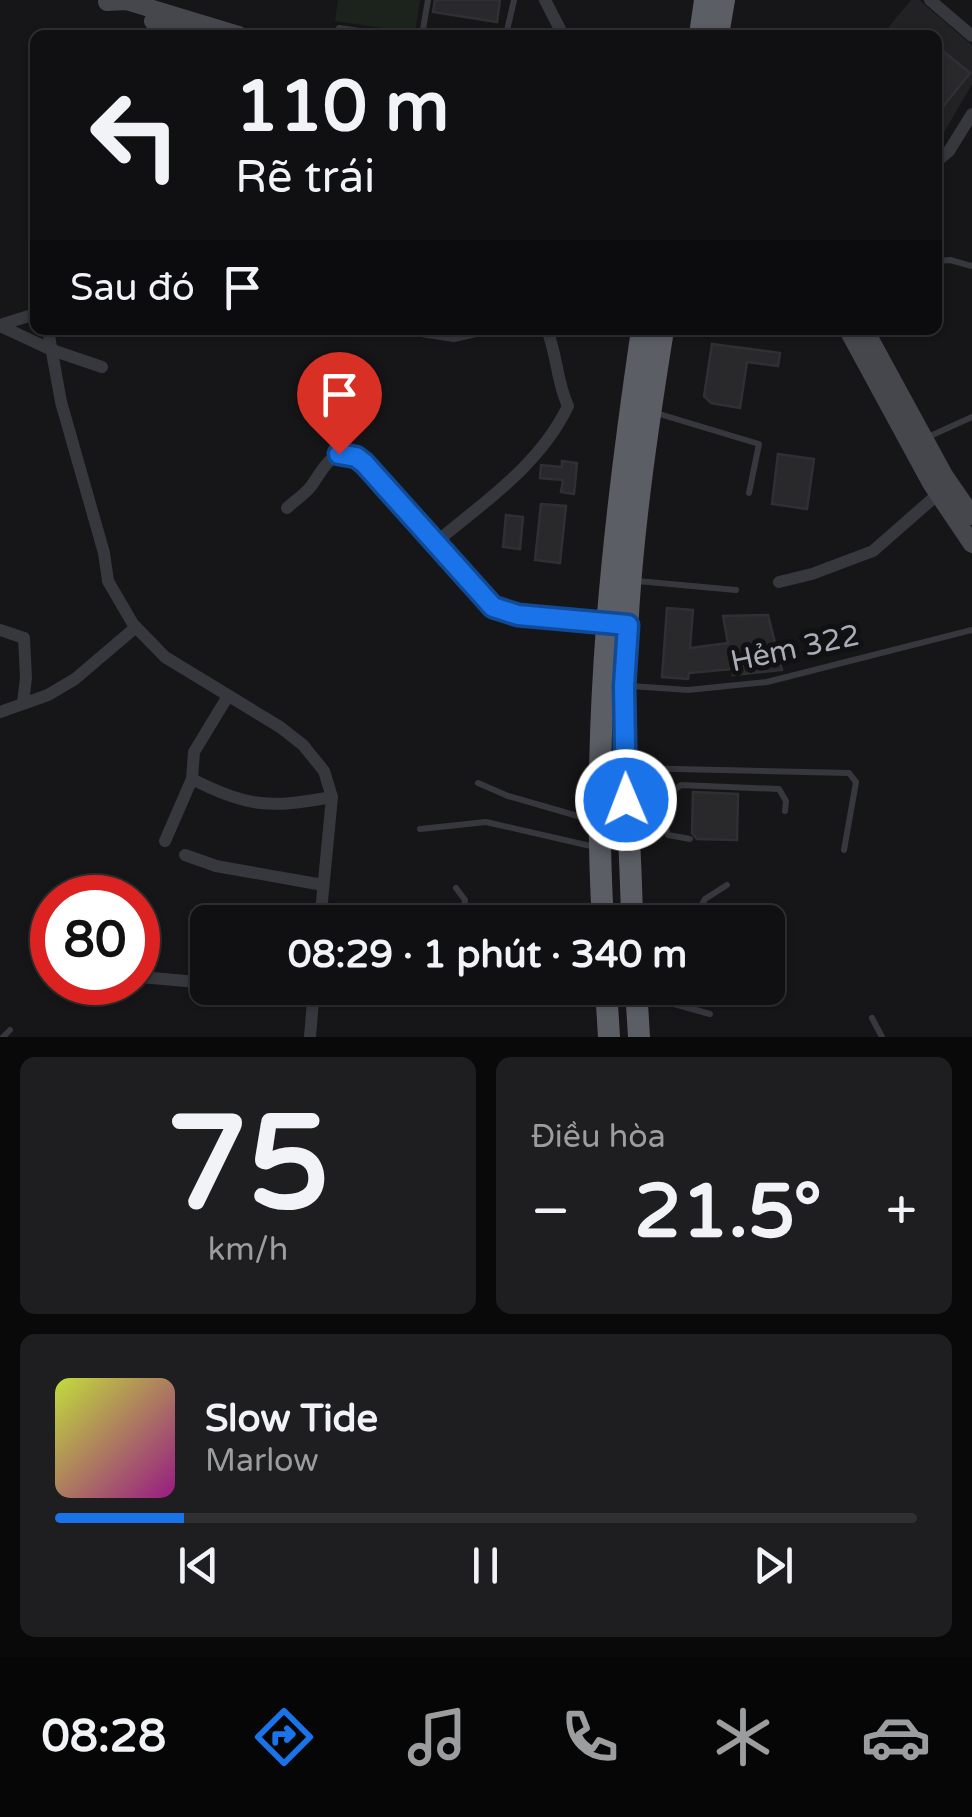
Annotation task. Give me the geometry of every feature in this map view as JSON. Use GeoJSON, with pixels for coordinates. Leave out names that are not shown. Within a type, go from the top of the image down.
{"type":"FeatureCollection","features":[{"type":"Feature","properties":{"kind":"highway"},"geometry":{"type":"LineString","coordinates":[[701,30],[705,0]]}},
{"type":"Feature","properties":{"kind":"highway"},"geometry":{"type":"LineString","coordinates":[[719,30],[724,0]]}},
{"type":"Feature","properties":{"kind":"highway"},"geometry":{"type":"LineString","coordinates":[[603,905],[600,823],[642,335]]}},
{"type":"Feature","properties":{"kind":"highway"},"geometry":{"type":"LineString","coordinates":[[631,905],[624,686],[617,624],[630,580],[661,335]]}},
{"type":"Feature","properties":{"kind":"highway"},"geometry":{"type":"LineString","coordinates":[[607,1005],[608,1037]]}},
{"type":"Feature","properties":{"kind":"highway"},"geometry":{"type":"LineString","coordinates":[[637,1005],[639,1037]]}},
{"type":"Feature","properties":{"kind":"main road"},"geometry":{"type":"LineString","coordinates":[[105,1],[171,8],[220,30]]}},
{"type":"Feature","properties":{"kind":"main road"},"geometry":{"type":"LineString","coordinates":[[105,1],[179,30]]}},
{"type":"Feature","properties":{"kind":"main road"},"geometry":{"type":"LineString","coordinates":[[851,335],[938,494],[972,544]]}},
{"type":"Feature","properties":{"kind":"main road"},"geometry":{"type":"LineString","coordinates":[[869,335],[925,439],[970,508]]}},
{"type":"Feature","properties":{"kind":"street"},"geometry":{"type":"LineString","coordinates":[[545,0],[560,30]]}},
{"type":"Feature","properties":{"kind":"street"},"geometry":{"type":"LineString","coordinates":[[930,0],[972,36]]}},
{"type":"Feature","properties":{"kind":"street"},"geometry":{"type":"LineString","coordinates":[[942,157],[972,114]]}},
{"type":"Feature","properties":{"kind":"street"},"geometry":{"type":"LineString","coordinates":[[0,325],[30,316]]}},
{"type":"Feature","properties":{"kind":"street"},"geometry":{"type":"LineString","coordinates":[[0,325],[52,350],[102,367]]}},
{"type":"Feature","properties":{"kind":"street"},"geometry":{"type":"LineString","coordinates":[[49,335],[61,402],[100,538],[108,581],[136,628],[165,656],[304,745],[324,771],[332,797],[321,905]]}},
{"type":"Feature","properties":{"kind":"street"},"geometry":{"type":"LineString","coordinates":[[435,543],[526,466],[562,418],[568,406],[549,335]]}},
{"type":"Feature","properties":{"kind":"street"},"geometry":{"type":"LineString","coordinates":[[287,508],[310,488],[318,472],[333,457],[346,454],[364,463],[477,592],[502,612],[617,624]]}},
{"type":"Feature","properties":{"kind":"street"},"geometry":{"type":"LineString","coordinates":[[779,582],[873,551],[938,494]]}},
{"type":"Feature","properties":{"kind":"street"},"geometry":{"type":"LineString","coordinates":[[0,712],[48,695],[76,679],[136,628]]}},
{"type":"Feature","properties":{"kind":"street"},"geometry":{"type":"LineString","coordinates":[[0,630],[24,638],[23,703]]}},
{"type":"Feature","properties":{"kind":"street"},"geometry":{"type":"LineString","coordinates":[[164,840],[192,778],[194,752],[228,696]]}},
{"type":"Feature","properties":{"kind":"street"},"geometry":{"type":"LineString","coordinates":[[192,778],[244,802],[282,806],[332,797]]}},
{"type":"Feature","properties":{"kind":"street"},"geometry":{"type":"LineString","coordinates":[[185,854],[216,866],[322,884]]}},
{"type":"Feature","properties":{"kind":"street"},"geometry":{"type":"LineString","coordinates":[[160,979],[190,981]]}},
{"type":"Feature","properties":{"kind":"street"},"geometry":{"type":"LineString","coordinates":[[310,1037],[313,1005]]}},
{"type":"Feature","properties":{"kind":"lane"},"geometry":{"type":"LineString","coordinates":[[423,30],[428,0]]}},
{"type":"Feature","properties":{"kind":"lane"},"geometry":{"type":"LineString","coordinates":[[507,30],[514,0]]}},
{"type":"Feature","properties":{"kind":"lane"},"geometry":{"type":"LineString","coordinates":[[339,28],[353,30]]}},
{"type":"Feature","properties":{"kind":"lane"},"geometry":{"type":"LineString","coordinates":[[942,261],[972,266]]}},
{"type":"Feature","properties":{"kind":"lane"},"geometry":{"type":"LineString","coordinates":[[428,335],[454,339],[472,335]]}},
{"type":"Feature","properties":{"kind":"lane"},"geometry":{"type":"LineString","coordinates":[[650,412],[759,444],[749,493]]}},
{"type":"Feature","properties":{"kind":"lane"},"geometry":{"type":"LineString","coordinates":[[925,439],[972,417]]}},
{"type":"Feature","properties":{"kind":"lane"},"geometry":{"type":"LineString","coordinates":[[630,580],[736,590]]}},
{"type":"Feature","properties":{"kind":"lane","name":"Hẻm 322"},"geometry":{"type":"LineString","coordinates":[[624,686],[688,690],[767,682],[972,630]]}},
{"type":"Feature","properties":{"kind":"lane"},"geometry":{"type":"LineString","coordinates":[[625,768],[848,773],[856,782],[844,850]]}},
{"type":"Feature","properties":{"kind":"lane"},"geometry":{"type":"LineString","coordinates":[[478,783],[520,800],[600,823]]}},
{"type":"Feature","properties":{"kind":"lane"},"geometry":{"type":"LineString","coordinates":[[690,840],[668,835],[665,824],[670,792],[681,785],[779,789],[786,801],[785,811]]}},
{"type":"Feature","properties":{"kind":"lane"},"geometry":{"type":"LineString","coordinates":[[626,806],[666,803]]}},
{"type":"Feature","properties":{"kind":"lane"},"geometry":{"type":"LineString","coordinates":[[420,828],[486,822],[601,848]]}},
{"type":"Feature","properties":{"kind":"lane"},"geometry":{"type":"LineString","coordinates":[[702,905],[727,885]]}},
{"type":"Feature","properties":{"kind":"lane"},"geometry":{"type":"LineString","coordinates":[[456,888],[465,905]]}},
{"type":"Feature","properties":{"kind":"lane"},"geometry":{"type":"LineString","coordinates":[[682,1005],[710,1014]]}},
{"type":"Feature","properties":{"kind":"lane"},"geometry":{"type":"LineString","coordinates":[[872,1018],[882,1037]]}},
{"type":"Feature","properties":{"kind":"lane"},"geometry":{"type":"LineString","coordinates":[[3,1037],[10,1030]]}},
{"type":"Feature","properties":{"kind":"shaded area"},"geometry":{"type":"Polygon","coordinates":[[[338,0],[420,0],[415,30],[335,21],[338,0]]]}},
{"type":"Feature","properties":{"kind":"shaded area"},"geometry":{"type":"Polygon","coordinates":[[[911,0],[919,0],[972,45],[972,84],[942,136],[942,30],[886,30],[911,0]]]}},
{"type":"Feature","properties":{"kind":"building"},"geometry":{"type":"Polygon","coordinates":[[[435,0],[500,0],[497,22],[433,12],[435,0]]]}},
{"type":"Feature","properties":{"kind":"building"},"geometry":{"type":"Polygon","coordinates":[[[942,50],[970,73],[942,108],[942,50]]]}},
{"type":"Feature","properties":{"kind":"building"},"geometry":{"type":"Polygon","coordinates":[[[712,344],[780,353],[778,366],[747,362],[740,408],[711,403],[704,396],[712,344]]]}},
{"type":"Feature","properties":{"kind":"building"},"geometry":{"type":"Polygon","coordinates":[[[778,454],[814,459],[807,509],[772,504],[778,454]]]}},
{"type":"Feature","properties":{"kind":"building"},"geometry":{"type":"Polygon","coordinates":[[[562,461],[577,463],[574,494],[561,492],[563,480],[540,478],[541,465],[562,467],[562,461]]]}},
{"type":"Feature","properties":{"kind":"building"},"geometry":{"type":"Polygon","coordinates":[[[541,504],[566,506],[560,563],[535,560],[541,504]]]}},
{"type":"Feature","properties":{"kind":"building"},"geometry":{"type":"Polygon","coordinates":[[[506,515],[523,517],[520,549],[503,547],[506,515]]]}},
{"type":"Feature","properties":{"kind":"building"},"geometry":{"type":"Polygon","coordinates":[[[667,608],[693,610],[690,648],[728,643],[723,616],[768,615],[782,670],[733,675],[732,669],[689,673],[688,679],[662,677],[667,608]]]}},
{"type":"Feature","properties":{"kind":"building"},"geometry":{"type":"Polygon","coordinates":[[[693,792],[738,794],[737,840],[697,839],[692,833],[693,792]]]}},
{"type":"Feature","properties":{"kind":"route"},"geometry":{"type":"LineString","coordinates":[[339,454],[364,463],[493,607],[518,615],[628,625],[624,686],[626,800]]}}]}
